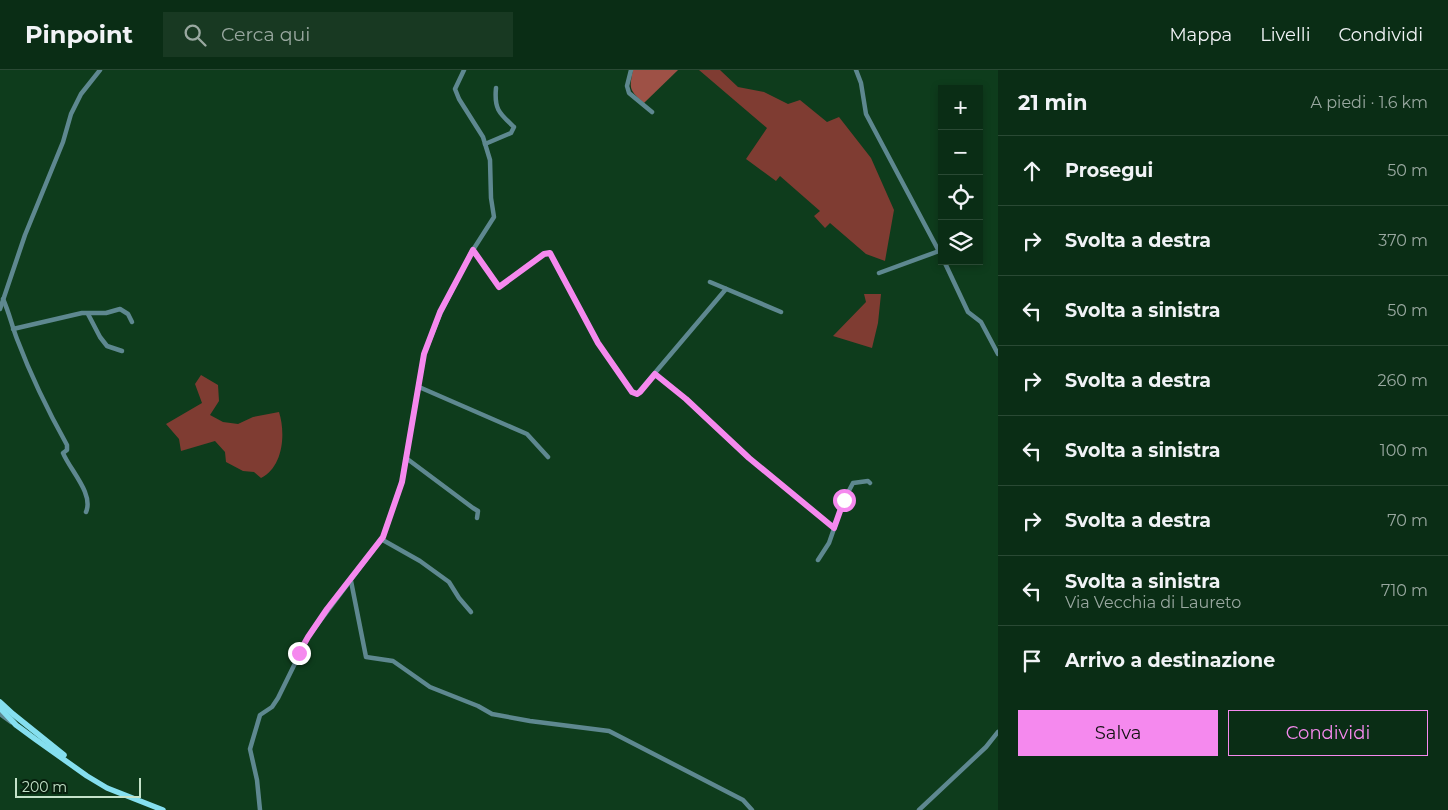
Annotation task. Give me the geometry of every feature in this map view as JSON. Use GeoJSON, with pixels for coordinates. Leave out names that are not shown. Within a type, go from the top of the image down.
{"type":"FeatureCollection","features":[{"type":"Feature","properties":{"kind":"main road"},"geometry":{"type":"LineString","coordinates":[[0,702],[96,781]]}},
{"type":"Feature","properties":{"kind":"main road"},"geometry":{"type":"LineString","coordinates":[[0,708],[16,725],[87,776],[115,791],[163,810]]}},
{"type":"Feature","properties":{"kind":"street"},"geometry":{"type":"LineString","coordinates":[[0,308],[25,235],[63,142],[72,114],[81,94],[100,70]]}},
{"type":"Feature","properties":{"kind":"street"},"geometry":{"type":"LineString","coordinates":[[260,810],[257,780],[250,749],[260,715],[272,707],[308,637],[381,539],[402,482],[424,354],[430,336],[440,312],[473,250],[494,217],[491,198],[490,160],[483,137],[459,99],[455,89],[464,70]]}},
{"type":"Feature","properties":{"kind":"street"},"geometry":{"type":"LineString","coordinates":[[631,70],[627,86],[629,93],[652,112]]}},
{"type":"Feature","properties":{"kind":"street"},"geometry":{"type":"LineString","coordinates":[[856,70],[861,83],[866,114],[938,249]]}},
{"type":"Feature","properties":{"kind":"street"},"geometry":{"type":"LineString","coordinates":[[485,144],[511,133],[514,127],[498,111],[494,100],[496,88]]}},
{"type":"Feature","properties":{"kind":"street"},"geometry":{"type":"LineString","coordinates":[[473,250],[499,287],[544,254],[550,253],[598,343],[632,392],[637,394],[726,288]]}},
{"type":"Feature","properties":{"kind":"street"},"geometry":{"type":"LineString","coordinates":[[879,273],[938,251]]}},
{"type":"Feature","properties":{"kind":"street"},"geometry":{"type":"LineString","coordinates":[[946,265],[968,312],[981,322],[998,354]]}},
{"type":"Feature","properties":{"kind":"street"},"geometry":{"type":"LineString","coordinates":[[710,282],[781,312]]}},
{"type":"Feature","properties":{"kind":"street"},"geometry":{"type":"LineString","coordinates":[[3,299],[13,329],[52,419],[67,445],[63,453],[86,494],[89,502],[86,512]]}},
{"type":"Feature","properties":{"kind":"street"},"geometry":{"type":"LineString","coordinates":[[13,329],[82,313],[106,313],[120,309],[128,314],[132,322]]}},
{"type":"Feature","properties":{"kind":"street"},"geometry":{"type":"LineString","coordinates":[[88,314],[107,346],[122,351]]}},
{"type":"Feature","properties":{"kind":"street"},"geometry":{"type":"LineString","coordinates":[[655,374],[686,399],[749,458],[834,528]]}},
{"type":"Feature","properties":{"kind":"street"},"geometry":{"type":"LineString","coordinates":[[419,387],[527,434],[548,457]]}},
{"type":"Feature","properties":{"kind":"street"},"geometry":{"type":"LineString","coordinates":[[406,458],[474,508],[478,512],[477,518]]}},
{"type":"Feature","properties":{"kind":"street"},"geometry":{"type":"LineString","coordinates":[[818,560],[829,543],[844,500],[853,483],[868,481],[870,483]]}},
{"type":"Feature","properties":{"kind":"street"},"geometry":{"type":"LineString","coordinates":[[381,539],[420,561],[450,582],[459,598],[471,612]]}},
{"type":"Feature","properties":{"kind":"street"},"geometry":{"type":"LineString","coordinates":[[351,580],[366,657],[393,661],[430,687],[478,706],[492,714],[609,731],[743,800],[752,810]]}},
{"type":"Feature","properties":{"kind":"street"},"geometry":{"type":"LineString","coordinates":[[0,714],[16,725]]}},
{"type":"Feature","properties":{"kind":"street"},"geometry":{"type":"LineString","coordinates":[[919,810],[986,747],[998,732]]}},
{"type":"Feature","properties":{"kind":"shaded area"},"geometry":{"type":"Polygon","coordinates":[[[633,70],[678,70],[644,103],[631,89],[633,70]]]}},
{"type":"Feature","properties":{"kind":"shaded area"},"geometry":{"type":"Polygon","coordinates":[[[699,70],[720,70],[738,87],[764,92],[788,104],[800,100],[827,122],[839,117],[871,158],[894,210],[885,261],[866,254],[830,223],[825,228],[814,216],[820,211],[780,176],[776,181],[746,159],[767,128],[699,70]]]}},
{"type":"Feature","properties":{"kind":"shaded area"},"geometry":{"type":"Polygon","coordinates":[[[864,294],[881,294],[878,323],[872,348],[833,336],[866,302],[864,294]]]}},
{"type":"Feature","properties":{"kind":"shaded area"},"geometry":{"type":"Polygon","coordinates":[[[201,375],[218,385],[219,401],[210,415],[223,422],[238,424],[253,417],[279,412],[282,430],[281,449],[274,466],[261,478],[254,472],[243,471],[226,462],[225,452],[215,441],[181,451],[179,439],[166,424],[202,403],[195,384],[201,375]]]}},
{"type":"Feature","properties":{"kind":"route"},"geometry":{"type":"LineString","coordinates":[[299,653],[327,609],[383,537],[402,482],[424,354],[440,312],[473,250],[499,287],[544,254],[550,253],[598,343],[634,394],[640,392],[655,374],[686,399],[739,450],[834,528],[844,500]]}}]}
